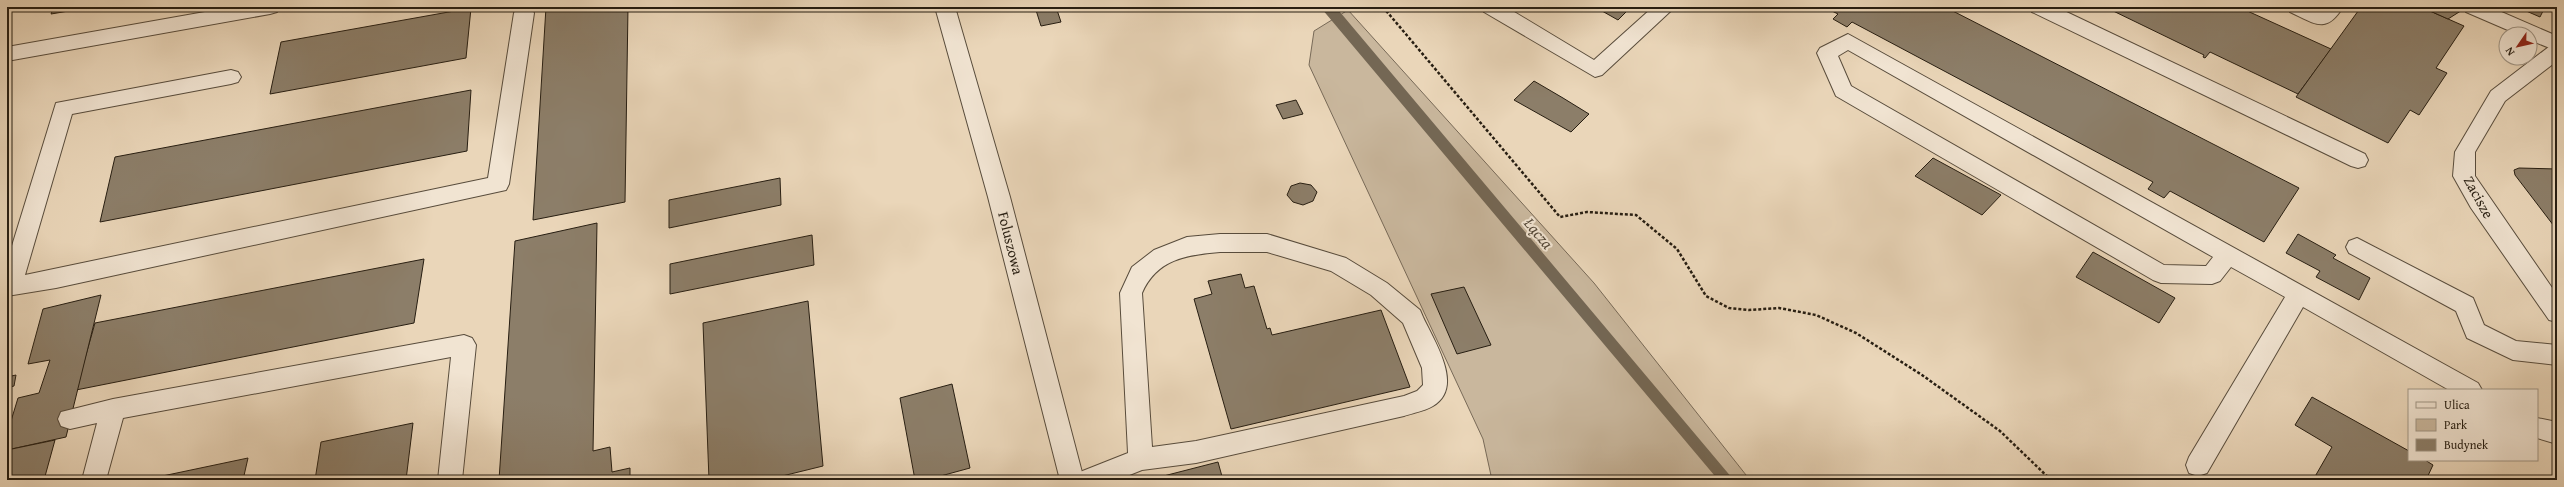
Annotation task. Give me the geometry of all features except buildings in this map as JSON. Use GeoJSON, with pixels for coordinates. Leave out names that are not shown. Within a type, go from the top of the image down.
{"type":"FeatureCollection","features":[{"type":"Feature","properties":{"kind":"street"},"geometry":{"type":"LineString","coordinates":[[7,54],[270,7]]}},
{"type":"Feature","properties":{"kind":"street","name":"Foluszowa"},"geometry":{"type":"LineString","coordinates":[[945,7],[999,197],[1072,480]]}},
{"type":"Feature","properties":{"kind":"street"},"geometry":{"type":"LineString","coordinates":[[1491,7],[1595,70],[1665,7]]}},
{"type":"Feature","properties":{"kind":"street"},"geometry":{"type":"LineString","coordinates":[[2039,7],[2358,160]]}},
{"type":"Feature","properties":{"kind":"street"},"geometry":{"type":"LineString","coordinates":[[2297,7],[2323,19],[2333,7]]}},
{"type":"Feature","properties":{"kind":"street"},"geometry":{"type":"LineString","coordinates":[[2473,7],[2557,44]]}},
{"type":"Feature","properties":{"kind":"street"},"geometry":{"type":"LineString","coordinates":[[231,77],[64,108],[9,286],[56,279],[498,184],[524,13]]}},
{"type":"Feature","properties":{"kind":"street"},"geometry":{"type":"LineString","coordinates":[[2228,254],[2212,275],[2161,274],[1842,91],[1828,53],[1848,41],[2228,254],[2468,389]]}},
{"type":"Feature","properties":{"kind":"street","name":"Zacisze"},"geometry":{"type":"LineString","coordinates":[[2557,51],[2498,96],[2465,152],[2464,176],[2479,202],[2557,313]]}},
{"type":"Feature","properties":{"kind":"street"},"geometry":{"type":"LineString","coordinates":[[1089,480],[1141,460],[1196,452],[1404,406],[1425,399],[1435,389],[1434,368],[1412,317],[1379,289],[1338,264],[1267,243],[1220,243],[1187,246],[1162,256],[1140,272],[1131,293],[1141,460]]}},
{"type":"Feature","properties":{"kind":"street"},"geometry":{"type":"LineString","coordinates":[[2357,247],[2465,305],[2475,331],[2513,350],[2557,355]]}},
{"type":"Feature","properties":{"kind":"street"},"geometry":{"type":"LineString","coordinates":[[2198,465],[2299,294]]}},
{"type":"Feature","properties":{"kind":"street"},"geometry":{"type":"LineString","coordinates":[[70,419],[113,409],[464,345],[450,480]]}},
{"type":"Feature","properties":{"kind":"street"},"geometry":{"type":"LineString","coordinates":[[94,480],[113,409]]}},
{"type":"Feature","properties":{"kind":"street"},"geometry":{"type":"LineString","coordinates":[[2538,428],[2557,433]]}},
{"type":"Feature","properties":{"kind":"path"},"geometry":{"type":"LineString","coordinates":[[1383,7],[1560,217],[1587,212],[1636,215],[1677,249],[1706,296],[1729,308],[1749,310],[1779,308],[1816,315],[1856,333],[1922,375],[2000,431],[2051,480]]}},
{"type":"Feature","properties":{"kind":"green space"},"geometry":{"type":"Polygon","coordinates":[[[1348,10],[1594,283],[1750,480],[1492,480],[1483,439],[1309,65],[1314,31],[1348,10]]]}},
{"type":"Feature","properties":{"kind":"waterway","name":"Łącza"},"geometry":{"type":"LineString","coordinates":[[1328,7],[1726,480]]}}]}
